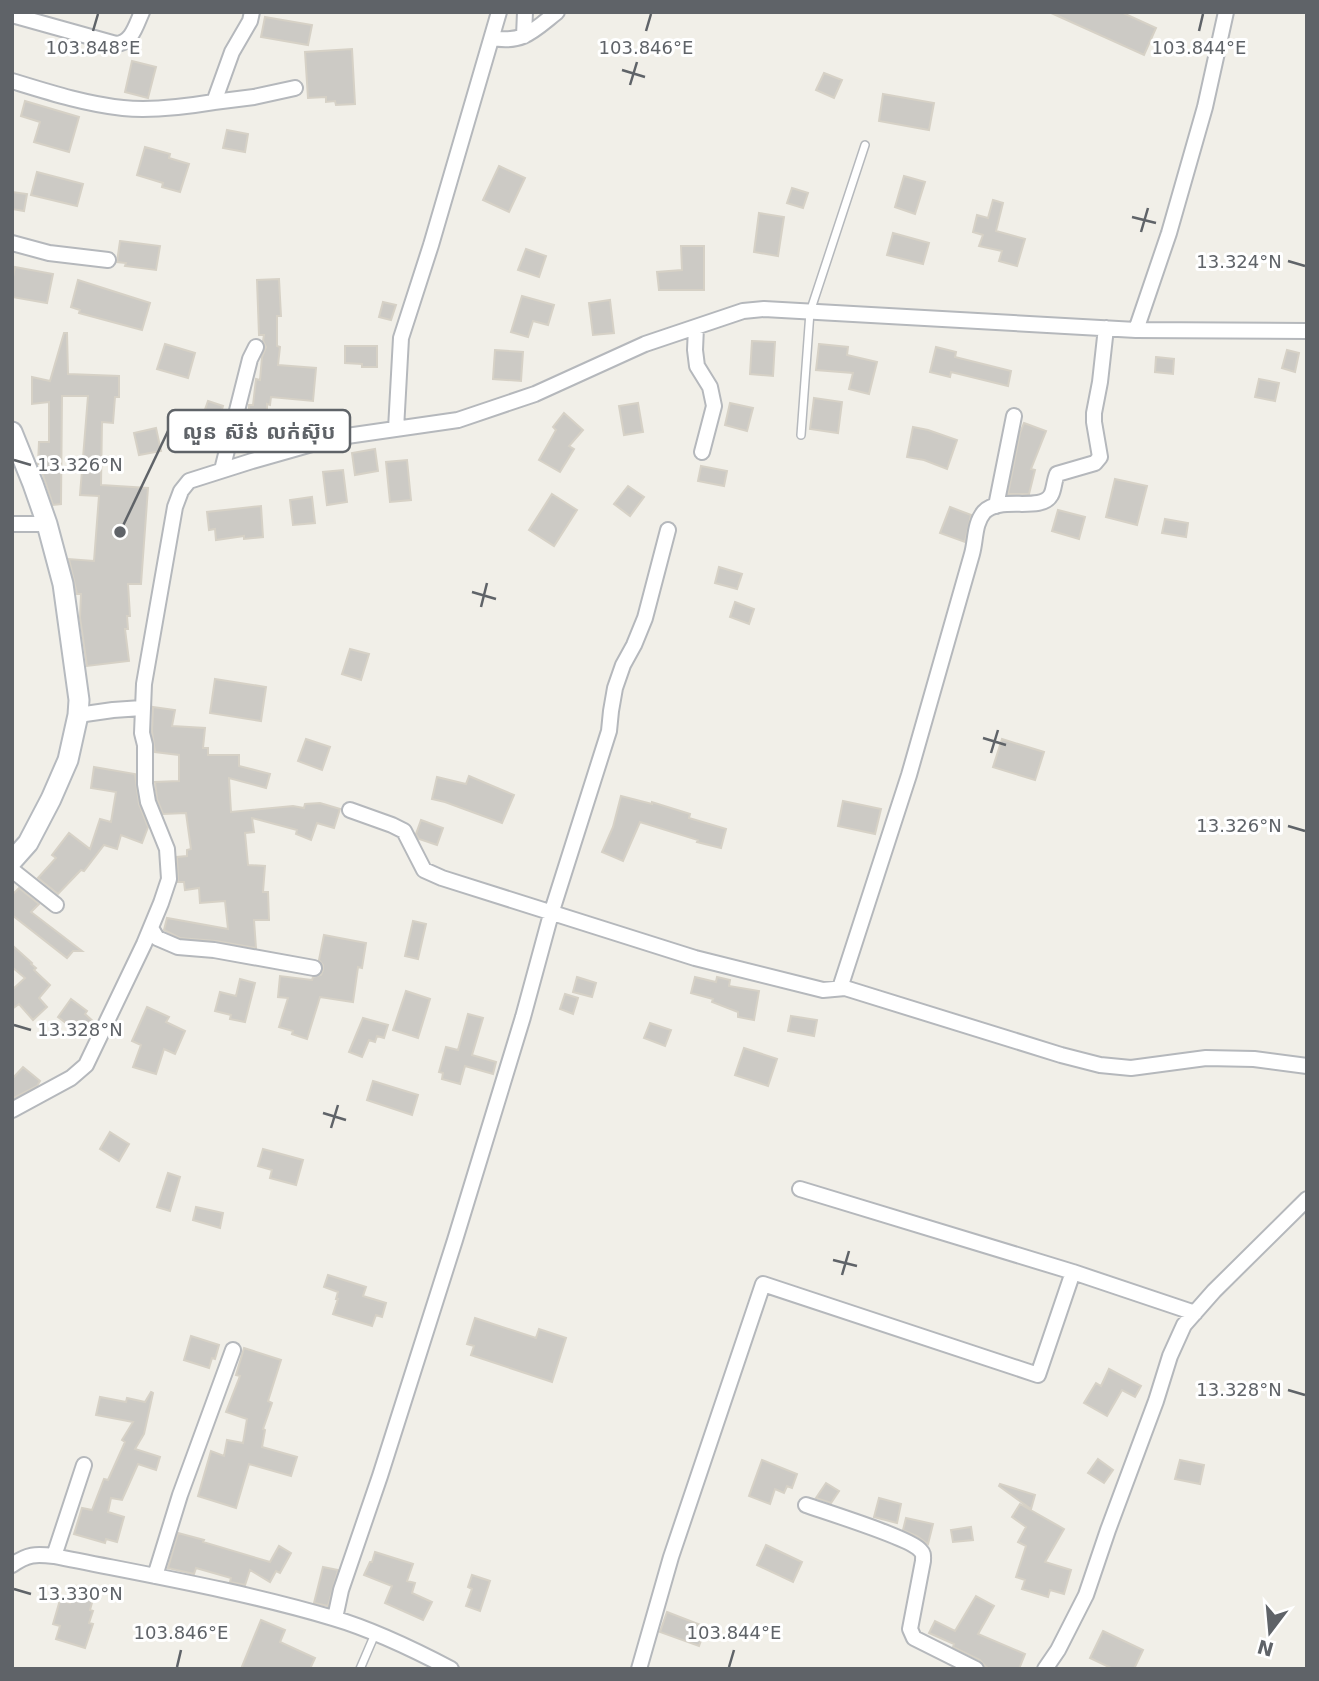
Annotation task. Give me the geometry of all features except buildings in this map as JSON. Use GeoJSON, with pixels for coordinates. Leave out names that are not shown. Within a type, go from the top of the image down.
{"type":"FeatureCollection","features":[{"type":"Feature","properties":{"kind":"street"},"geometry":{"type":"LineString","coordinates":[[12,15],[123,44],[128,40],[142,12]]}},
{"type":"Feature","properties":{"kind":"street"},"geometry":{"type":"LineString","coordinates":[[214,102],[232,52],[250,21],[252,12]]}},
{"type":"Feature","properties":{"kind":"street"},"geometry":{"type":"LineString","coordinates":[[396,429],[401,338],[499,12]]}},
{"type":"Feature","properties":{"kind":"street"},"geometry":{"type":"LineString","coordinates":[[524,36],[525,12]]}},
{"type":"Feature","properties":{"kind":"street"},"geometry":{"type":"LineString","coordinates":[[492,38],[506,41],[524,36],[557,12]]}},
{"type":"Feature","properties":{"kind":"street"},"geometry":{"type":"LineString","coordinates":[[1136,330],[1169,233],[1202,120],[1226,12]]}},
{"type":"Feature","properties":{"kind":"street"},"geometry":{"type":"LineString","coordinates":[[12,81],[99,104],[155,109],[254,97],[295,88]]}},
{"type":"Feature","properties":{"kind":"street"},"geometry":{"type":"LineString","coordinates":[[12,243],[49,253],[108,260]]}},
{"type":"Feature","properties":{"kind":"street"},"geometry":{"type":"LineString","coordinates":[[12,1110],[71,1077],[86,1065],[151,928],[169,878],[167,849],[148,802],[142,708],[175,507],[181,491],[190,481],[333,438],[458,419],[534,394],[645,344],[743,311],[764,309],[1136,330],[1307,331]]}},
{"type":"Feature","properties":{"kind":"street"},"geometry":{"type":"LineString","coordinates":[[696,327],[697,366],[710,387],[714,406],[702,452]]}},
{"type":"Feature","properties":{"kind":"street"},"geometry":{"type":"LineString","coordinates":[[840,988],[909,775],[972,554],[976,528],[990,508],[1044,502],[1050,498],[1057,474],[1095,463],[1100,457],[1094,412],[1105,328]]}},
{"type":"Feature","properties":{"kind":"street"},"geometry":{"type":"LineString","coordinates":[[222,470],[250,359],[256,347]]}},
{"type":"Feature","properties":{"kind":"street"},"geometry":{"type":"LineString","coordinates":[[996,506],[1014,416]]}},
{"type":"Feature","properties":{"kind":"street"},"geometry":{"type":"LineString","coordinates":[[12,432],[47,524],[63,584],[79,700],[68,760],[28,843],[12,861]]}},
{"type":"Feature","properties":{"kind":"street"},"geometry":{"type":"LineString","coordinates":[[12,524],[47,524]]}},
{"type":"Feature","properties":{"kind":"street"},"geometry":{"type":"LineString","coordinates":[[335,1618],[341,1590],[455,1240],[523,1017],[551,914],[609,731],[615,688],[645,618],[668,530]]}},
{"type":"Feature","properties":{"kind":"street"},"geometry":{"type":"LineString","coordinates":[[78,715],[142,708]]}},
{"type":"Feature","properties":{"kind":"street"},"geometry":{"type":"LineString","coordinates":[[350,810],[404,831],[424,870],[442,878],[695,958],[823,990],[845,988],[1100,1065],[1131,1068],[1206,1058],[1254,1059],[1307,1066]]}},
{"type":"Feature","properties":{"kind":"street"},"geometry":{"type":"LineString","coordinates":[[12,870],[56,905]]}},
{"type":"Feature","properties":{"kind":"street"},"geometry":{"type":"LineString","coordinates":[[151,928],[157,938],[178,947],[214,950],[314,968]]}},
{"type":"Feature","properties":{"kind":"street"},"geometry":{"type":"LineString","coordinates":[[800,1189],[1073,1272],[1195,1313]]}},
{"type":"Feature","properties":{"kind":"street"},"geometry":{"type":"LineString","coordinates":[[1045,1669],[1058,1650],[1086,1595],[1170,1356],[1184,1325],[1213,1291],[1307,1199]]}},
{"type":"Feature","properties":{"kind":"street"},"geometry":{"type":"LineString","coordinates":[[639,1669],[671,1557],[763,1284],[1038,1375],[1073,1272]]}},
{"type":"Feature","properties":{"kind":"street"},"geometry":{"type":"LineString","coordinates":[[155,1576],[180,1495],[233,1350]]}},
{"type":"Feature","properties":{"kind":"street"},"geometry":{"type":"LineString","coordinates":[[54,1556],[84,1465]]}},
{"type":"Feature","properties":{"kind":"street"},"geometry":{"type":"LineString","coordinates":[[806,1505],[895,1537],[919,1549],[923,1561],[911,1633],[914,1638],[976,1669]]}},
{"type":"Feature","properties":{"kind":"street"},"geometry":{"type":"LineString","coordinates":[[12,1565],[26,1556],[54,1556],[230,1591],[335,1618],[409,1647],[452,1669]]}},
{"type":"Feature","properties":{"kind":"lane"},"geometry":{"type":"LineString","coordinates":[[801,435],[810,312],[865,145]]}},
{"type":"Feature","properties":{"kind":"lane"},"geometry":{"type":"LineString","coordinates":[[360,1669],[375,1634]]}},
{"type":"Feature","properties":{"kind":"place","name":"លួន ស៊ន់ លក់ស៊ុប"},"geometry":{"type":"Point","coordinates":[120,532]}}]}
